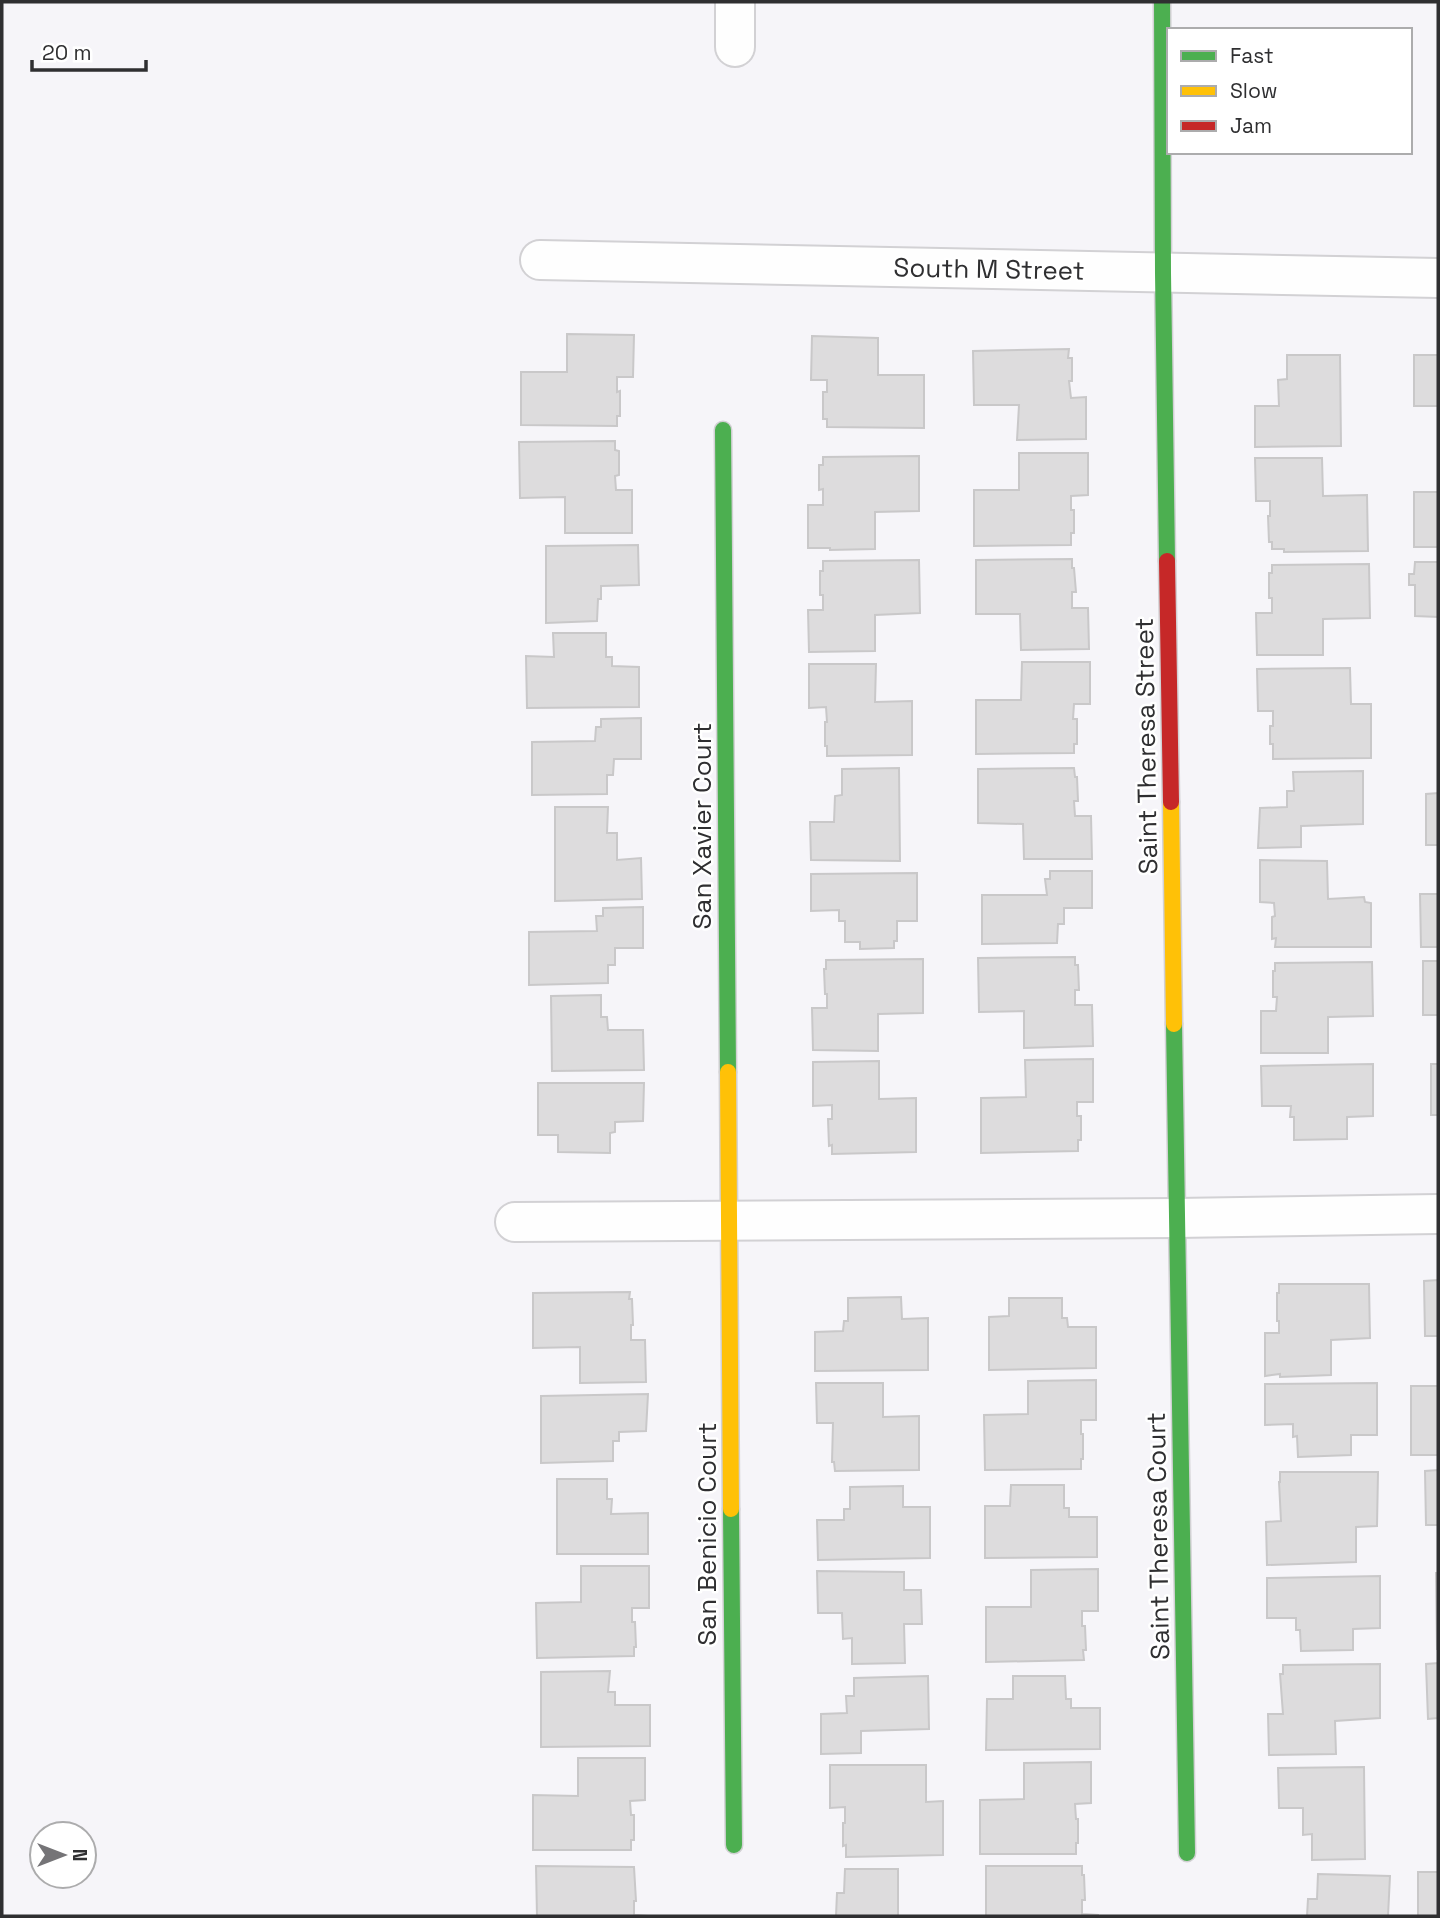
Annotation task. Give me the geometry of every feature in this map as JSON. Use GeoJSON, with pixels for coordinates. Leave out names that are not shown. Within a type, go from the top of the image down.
{"type":"FeatureCollection","features":[{"type":"Feature","properties":{"kind":"street"},"geometry":{"type":"LineString","coordinates":[[735,2],[736,47]]}},
{"type":"Feature","properties":{"kind":"street","name":"Saint Theresa Street"},"geometry":{"type":"LineString","coordinates":[[1162,2],[1163,273],[1177,1219]]}},
{"type":"Feature","properties":{"kind":"street","name":"South M Street"},"geometry":{"type":"LineString","coordinates":[[540,260],[1438,278]]}},
{"type":"Feature","properties":{"kind":"street","name":"San Xavier Court"},"geometry":{"type":"LineString","coordinates":[[723,430],[729,1222]]}},
{"type":"Feature","properties":{"kind":"street"},"geometry":{"type":"LineString","coordinates":[[515,1222],[1177,1219],[1438,1214]]}},
{"type":"Feature","properties":{"kind":"street","name":"Saint Theresa Court"},"geometry":{"type":"LineString","coordinates":[[1177,1219],[1187,1853]]}},
{"type":"Feature","properties":{"kind":"street","name":"San Benicio Court"},"geometry":{"type":"LineString","coordinates":[[729,1222],[734,1845]]}},
{"type":"Feature","properties":{"kind":"building"},"geometry":{"type":"Polygon","coordinates":[[[567,334],[634,335],[633,377],[617,377],[620,416],[617,416],[617,426],[521,425],[521,372],[567,372],[567,334]]]}},
{"type":"Feature","properties":{"kind":"building"},"geometry":{"type":"Polygon","coordinates":[[[812,336],[878,338],[878,375],[924,375],[924,428],[827,427],[827,419],[823,419],[823,392],[827,392],[827,380],[811,380],[812,336]]]}},
{"type":"Feature","properties":{"kind":"building"},"geometry":{"type":"Polygon","coordinates":[[[1069,349],[1068,358],[1072,358],[1072,381],[1069,381],[1071,398],[1086,397],[1086,439],[1017,440],[1019,405],[974,405],[973,351],[1069,349]]]}},
{"type":"Feature","properties":{"kind":"building"},"geometry":{"type":"Polygon","coordinates":[[[1287,355],[1340,355],[1341,446],[1255,447],[1255,406],[1279,406],[1278,380],[1287,379],[1287,355]]]}},
{"type":"Feature","properties":{"kind":"building"},"geometry":{"type":"Polygon","coordinates":[[[1414,355],[1438,355],[1438,406],[1414,406],[1414,355]]]}},
{"type":"Feature","properties":{"kind":"building"},"geometry":{"type":"Polygon","coordinates":[[[615,441],[615,450],[619,451],[616,490],[632,490],[632,533],[565,533],[565,497],[520,498],[519,442],[615,441]]]}},
{"type":"Feature","properties":{"kind":"building"},"geometry":{"type":"Polygon","coordinates":[[[1019,453],[1088,453],[1088,495],[1071,496],[1074,533],[1071,533],[1071,545],[974,546],[974,490],[1019,490],[1019,453]]]}},
{"type":"Feature","properties":{"kind":"building"},"geometry":{"type":"Polygon","coordinates":[[[919,456],[919,511],[875,512],[875,549],[808,548],[808,505],[823,505],[823,489],[819,490],[819,465],[823,465],[823,457],[919,456]]]}},
{"type":"Feature","properties":{"kind":"building"},"geometry":{"type":"Polygon","coordinates":[[[1255,458],[1322,458],[1323,496],[1367,495],[1368,551],[1284,552],[1284,549],[1272,549],[1272,542],[1269,542],[1270,501],[1256,501],[1255,458]]]}},
{"type":"Feature","properties":{"kind":"building"},"geometry":{"type":"Polygon","coordinates":[[[1414,492],[1438,492],[1438,547],[1414,547],[1414,492]]]}},
{"type":"Feature","properties":{"kind":"building"},"geometry":{"type":"Polygon","coordinates":[[[638,545],[639,585],[601,586],[597,621],[546,623],[546,546],[638,545]]]}},
{"type":"Feature","properties":{"kind":"building"},"geometry":{"type":"Polygon","coordinates":[[[1072,559],[1076,592],[1072,592],[1072,608],[1088,608],[1089,649],[1021,650],[1020,614],[976,614],[976,560],[1072,559]]]}},
{"type":"Feature","properties":{"kind":"building"},"geometry":{"type":"Polygon","coordinates":[[[919,560],[920,613],[875,615],[875,651],[809,652],[808,610],[823,610],[820,571],[823,571],[823,561],[919,560]]]}},
{"type":"Feature","properties":{"kind":"building"},"geometry":{"type":"Polygon","coordinates":[[[1415,562],[1438,562],[1438,617],[1415,616],[1415,585],[1409,585],[1409,574],[1414,574],[1415,562]]]}},
{"type":"Feature","properties":{"kind":"building"},"geometry":{"type":"Polygon","coordinates":[[[1369,564],[1370,618],[1323,619],[1323,655],[1257,655],[1256,613],[1272,613],[1269,573],[1272,573],[1272,565],[1369,564]]]}},
{"type":"Feature","properties":{"kind":"building"},"geometry":{"type":"Polygon","coordinates":[[[553,633],[606,633],[606,657],[612,657],[612,666],[639,667],[639,707],[527,708],[526,656],[554,657],[553,633]]]}},
{"type":"Feature","properties":{"kind":"building"},"geometry":{"type":"Polygon","coordinates":[[[1022,662],[1090,662],[1090,704],[1074,704],[1073,719],[1077,719],[1077,744],[1074,744],[1074,753],[976,754],[976,700],[1021,700],[1022,662]]]}},
{"type":"Feature","properties":{"kind":"building"},"geometry":{"type":"Polygon","coordinates":[[[809,664],[876,664],[875,702],[912,701],[912,755],[827,756],[826,707],[809,708],[809,664]]]}},
{"type":"Feature","properties":{"kind":"building"},"geometry":{"type":"Polygon","coordinates":[[[1350,668],[1351,704],[1371,704],[1371,758],[1273,759],[1270,726],[1273,726],[1273,711],[1258,711],[1257,669],[1350,668]]]}},
{"type":"Feature","properties":{"kind":"building"},"geometry":{"type":"Polygon","coordinates":[[[641,718],[641,759],[614,759],[613,775],[607,775],[607,794],[532,795],[532,742],[595,741],[596,727],[601,727],[601,719],[641,718]]]}},
{"type":"Feature","properties":{"kind":"building"},"geometry":{"type":"Polygon","coordinates":[[[899,768],[900,861],[811,860],[810,822],[834,822],[835,796],[842,795],[842,769],[899,768]]]}},
{"type":"Feature","properties":{"kind":"building"},"geometry":{"type":"Polygon","coordinates":[[[1074,768],[1078,801],[1074,801],[1075,816],[1091,816],[1092,859],[1024,859],[1023,824],[978,823],[978,769],[1074,768]]]}},
{"type":"Feature","properties":{"kind":"building"},"geometry":{"type":"Polygon","coordinates":[[[1363,771],[1363,824],[1301,826],[1301,847],[1258,848],[1260,808],[1287,807],[1287,791],[1294,791],[1293,772],[1363,771]]]}},
{"type":"Feature","properties":{"kind":"building"},"geometry":{"type":"Polygon","coordinates":[[[1438,793],[1438,845],[1426,845],[1426,794],[1438,793]]]}},
{"type":"Feature","properties":{"kind":"building"},"geometry":{"type":"Polygon","coordinates":[[[555,807],[608,807],[607,833],[617,833],[617,860],[641,858],[642,899],[555,901],[555,807]]]}},
{"type":"Feature","properties":{"kind":"building"},"geometry":{"type":"Polygon","coordinates":[[[1260,860],[1327,861],[1328,899],[1364,897],[1365,902],[1371,903],[1371,947],[1275,947],[1276,938],[1272,939],[1274,903],[1260,902],[1260,860]]]}},
{"type":"Feature","properties":{"kind":"building"},"geometry":{"type":"Polygon","coordinates":[[[1050,871],[1092,871],[1092,908],[1064,908],[1064,924],[1058,924],[1057,943],[982,944],[982,895],[1047,895],[1045,879],[1050,879],[1050,871]]]}},
{"type":"Feature","properties":{"kind":"building"},"geometry":{"type":"Polygon","coordinates":[[[917,873],[917,921],[897,921],[897,941],[894,941],[894,948],[860,949],[860,942],[845,942],[845,921],[839,921],[839,910],[811,911],[811,874],[917,873]]]}},
{"type":"Feature","properties":{"kind":"building"},"geometry":{"type":"Polygon","coordinates":[[[1420,894],[1438,894],[1438,947],[1421,947],[1420,894]]]}},
{"type":"Feature","properties":{"kind":"building"},"geometry":{"type":"Polygon","coordinates":[[[643,907],[643,948],[615,948],[615,965],[608,965],[608,983],[529,985],[529,932],[597,931],[596,916],[603,916],[603,908],[643,907]]]}},
{"type":"Feature","properties":{"kind":"building"},"geometry":{"type":"Polygon","coordinates":[[[1075,957],[1079,990],[1075,990],[1075,1005],[1092,1005],[1093,1046],[1024,1048],[1024,1011],[979,1012],[978,958],[1075,957]]]}},
{"type":"Feature","properties":{"kind":"building"},"geometry":{"type":"Polygon","coordinates":[[[923,959],[923,1013],[878,1014],[878,1051],[813,1050],[812,1008],[827,1008],[824,969],[826,960],[923,959]]]}},
{"type":"Feature","properties":{"kind":"building"},"geometry":{"type":"Polygon","coordinates":[[[1423,961],[1438,961],[1438,1015],[1423,1015],[1423,961]]]}},
{"type":"Feature","properties":{"kind":"building"},"geometry":{"type":"Polygon","coordinates":[[[1372,962],[1373,1016],[1328,1017],[1328,1053],[1261,1053],[1261,1011],[1276,1011],[1277,997],[1273,997],[1275,963],[1372,962]]]}},
{"type":"Feature","properties":{"kind":"building"},"geometry":{"type":"Polygon","coordinates":[[[601,995],[601,1017],[607,1017],[608,1030],[643,1030],[644,1070],[552,1071],[551,996],[601,995]]]}},
{"type":"Feature","properties":{"kind":"building"},"geometry":{"type":"Polygon","coordinates":[[[1093,1059],[1093,1102],[1077,1102],[1077,1116],[1081,1116],[1078,1151],[981,1153],[981,1098],[1026,1097],[1025,1060],[1093,1059]]]}},
{"type":"Feature","properties":{"kind":"building"},"geometry":{"type":"Polygon","coordinates":[[[879,1061],[879,1099],[916,1098],[916,1152],[832,1154],[828,1119],[832,1119],[832,1105],[813,1106],[813,1062],[879,1061]]]}},
{"type":"Feature","properties":{"kind":"building"},"geometry":{"type":"Polygon","coordinates":[[[1373,1064],[1373,1116],[1347,1117],[1347,1139],[1294,1140],[1291,1106],[1262,1106],[1261,1066],[1373,1064]]]}},
{"type":"Feature","properties":{"kind":"building"},"geometry":{"type":"Polygon","coordinates":[[[1431,1064],[1438,1064],[1438,1115],[1431,1115],[1431,1064]]]}},
{"type":"Feature","properties":{"kind":"building"},"geometry":{"type":"Polygon","coordinates":[[[538,1083],[644,1083],[643,1121],[615,1122],[615,1132],[610,1133],[610,1153],[558,1152],[558,1135],[538,1135],[538,1083]]]}},
{"type":"Feature","properties":{"kind":"building"},"geometry":{"type":"Polygon","coordinates":[[[1438,1280],[1438,1336],[1425,1336],[1424,1281],[1438,1280]]]}},
{"type":"Feature","properties":{"kind":"building"},"geometry":{"type":"Polygon","coordinates":[[[1279,1284],[1369,1284],[1370,1338],[1331,1340],[1331,1375],[1265,1376],[1265,1333],[1279,1333],[1279,1284]]]}},
{"type":"Feature","properties":{"kind":"building"},"geometry":{"type":"Polygon","coordinates":[[[630,1292],[633,1325],[631,1340],[645,1340],[646,1382],[580,1383],[580,1347],[533,1348],[533,1293],[630,1292]]]}},
{"type":"Feature","properties":{"kind":"building"},"geometry":{"type":"Polygon","coordinates":[[[901,1297],[902,1319],[928,1318],[928,1370],[815,1371],[815,1332],[843,1331],[844,1321],[848,1321],[848,1298],[901,1297]]]}},
{"type":"Feature","properties":{"kind":"building"},"geometry":{"type":"Polygon","coordinates":[[[1009,1298],[1062,1298],[1062,1318],[1067,1318],[1068,1327],[1096,1327],[1096,1368],[989,1370],[989,1317],[1009,1316],[1009,1298]]]}},
{"type":"Feature","properties":{"kind":"building"},"geometry":{"type":"Polygon","coordinates":[[[1096,1380],[1096,1420],[1081,1420],[1081,1469],[985,1470],[984,1415],[1028,1414],[1028,1381],[1096,1380]]]}},
{"type":"Feature","properties":{"kind":"building"},"geometry":{"type":"Polygon","coordinates":[[[816,1383],[883,1383],[883,1417],[919,1416],[919,1470],[835,1471],[832,1462],[833,1423],[817,1423],[816,1383]]]}},
{"type":"Feature","properties":{"kind":"building"},"geometry":{"type":"Polygon","coordinates":[[[1377,1383],[1377,1435],[1351,1435],[1351,1455],[1298,1457],[1297,1436],[1293,1437],[1293,1424],[1265,1425],[1265,1384],[1377,1383]]]}},
{"type":"Feature","properties":{"kind":"building"},"geometry":{"type":"Polygon","coordinates":[[[1411,1386],[1438,1386],[1438,1455],[1411,1455],[1411,1386]]]}},
{"type":"Feature","properties":{"kind":"building"},"geometry":{"type":"Polygon","coordinates":[[[648,1394],[646,1431],[619,1432],[619,1441],[613,1441],[613,1461],[541,1463],[541,1396],[648,1394]]]}},
{"type":"Feature","properties":{"kind":"building"},"geometry":{"type":"Polygon","coordinates":[[[1438,1470],[1438,1525],[1426,1525],[1425,1471],[1438,1470]]]}},
{"type":"Feature","properties":{"kind":"building"},"geometry":{"type":"Polygon","coordinates":[[[1280,1472],[1378,1472],[1377,1526],[1356,1527],[1356,1562],[1267,1565],[1266,1522],[1281,1521],[1280,1472]]]}},
{"type":"Feature","properties":{"kind":"building"},"geometry":{"type":"Polygon","coordinates":[[[557,1479],[607,1479],[607,1499],[612,1499],[611,1514],[648,1513],[648,1554],[557,1554],[557,1479]]]}},
{"type":"Feature","properties":{"kind":"building"},"geometry":{"type":"Polygon","coordinates":[[[1011,1485],[1064,1485],[1064,1508],[1069,1508],[1069,1517],[1097,1517],[1097,1557],[985,1558],[985,1506],[1010,1506],[1011,1485]]]}},
{"type":"Feature","properties":{"kind":"building"},"geometry":{"type":"Polygon","coordinates":[[[903,1486],[903,1507],[930,1507],[930,1558],[818,1560],[817,1520],[844,1520],[844,1509],[850,1509],[850,1487],[903,1486]]]}},
{"type":"Feature","properties":{"kind":"building"},"geometry":{"type":"Polygon","coordinates":[[[581,1566],[649,1566],[649,1608],[632,1608],[632,1622],[635,1622],[634,1656],[537,1658],[536,1603],[581,1602],[581,1566]]]}},
{"type":"Feature","properties":{"kind":"building"},"geometry":{"type":"Polygon","coordinates":[[[1098,1569],[1098,1611],[1082,1611],[1086,1650],[1083,1650],[1084,1660],[986,1662],[986,1607],[1031,1607],[1031,1570],[1098,1569]]]}},
{"type":"Feature","properties":{"kind":"building"},"geometry":{"type":"Polygon","coordinates":[[[817,1571],[904,1572],[904,1590],[921,1590],[922,1624],[904,1624],[905,1663],[852,1664],[852,1638],[843,1639],[842,1613],[818,1613],[817,1571]]]}},
{"type":"Feature","properties":{"kind":"building"},"geometry":{"type":"Polygon","coordinates":[[[1438,1573],[1438,1649],[1437,1649],[1438,1573]]]}},
{"type":"Feature","properties":{"kind":"building"},"geometry":{"type":"Polygon","coordinates":[[[1380,1576],[1380,1628],[1353,1629],[1353,1650],[1301,1651],[1300,1630],[1296,1630],[1296,1618],[1267,1618],[1267,1578],[1380,1576]]]}},
{"type":"Feature","properties":{"kind":"building"},"geometry":{"type":"Polygon","coordinates":[[[1438,1663],[1438,1718],[1428,1719],[1426,1664],[1438,1663]]]}},
{"type":"Feature","properties":{"kind":"building"},"geometry":{"type":"Polygon","coordinates":[[[1380,1664],[1380,1718],[1335,1721],[1336,1754],[1269,1755],[1268,1714],[1283,1714],[1280,1674],[1283,1674],[1283,1665],[1380,1664]]]}},
{"type":"Feature","properties":{"kind":"building"},"geometry":{"type":"Polygon","coordinates":[[[610,1671],[608,1692],[615,1692],[615,1705],[650,1705],[650,1746],[541,1747],[541,1672],[610,1671]]]}},
{"type":"Feature","properties":{"kind":"building"},"geometry":{"type":"Polygon","coordinates":[[[928,1676],[929,1729],[861,1731],[861,1753],[821,1754],[821,1714],[847,1713],[846,1696],[854,1696],[854,1678],[928,1676]]]}},
{"type":"Feature","properties":{"kind":"building"},"geometry":{"type":"Polygon","coordinates":[[[1013,1676],[1065,1676],[1066,1699],[1071,1699],[1071,1708],[1100,1708],[1100,1749],[986,1750],[987,1699],[1013,1699],[1013,1676]]]}},
{"type":"Feature","properties":{"kind":"building"},"geometry":{"type":"Polygon","coordinates":[[[578,1758],[645,1758],[645,1800],[630,1801],[631,1815],[634,1815],[634,1840],[631,1840],[631,1850],[533,1850],[533,1795],[578,1796],[578,1758]]]}},
{"type":"Feature","properties":{"kind":"building"},"geometry":{"type":"Polygon","coordinates":[[[1091,1762],[1091,1803],[1075,1804],[1078,1819],[1076,1854],[980,1854],[980,1800],[1024,1799],[1024,1763],[1091,1762]]]}},
{"type":"Feature","properties":{"kind":"building"},"geometry":{"type":"Polygon","coordinates":[[[830,1765],[926,1765],[926,1802],[943,1801],[943,1855],[846,1857],[846,1845],[843,1846],[845,1807],[830,1808],[830,1765]]]}},
{"type":"Feature","properties":{"kind":"building"},"geometry":{"type":"Polygon","coordinates":[[[1364,1767],[1365,1859],[1312,1860],[1312,1834],[1303,1835],[1303,1808],[1279,1808],[1278,1768],[1364,1767]]]}},
{"type":"Feature","properties":{"kind":"building"},"geometry":{"type":"Polygon","coordinates":[[[536,1866],[634,1867],[634,1915],[648,1916],[537,1916],[536,1866]]]}},
{"type":"Feature","properties":{"kind":"building"},"geometry":{"type":"Polygon","coordinates":[[[986,1866],[1082,1866],[1085,1900],[1082,1900],[1082,1914],[1098,1916],[986,1916],[986,1866]]]}},
{"type":"Feature","properties":{"kind":"building"},"geometry":{"type":"Polygon","coordinates":[[[845,1869],[898,1869],[898,1916],[836,1916],[837,1893],[844,1893],[845,1869]]]}},
{"type":"Feature","properties":{"kind":"building"},"geometry":{"type":"Polygon","coordinates":[[[1418,1872],[1438,1872],[1438,1916],[1418,1916],[1418,1872]]]}},
{"type":"Feature","properties":{"kind":"building"},"geometry":{"type":"Polygon","coordinates":[[[1318,1874],[1390,1876],[1388,1916],[1307,1916],[1308,1899],[1317,1899],[1318,1874]]]}},
{"type":"Feature","properties":{"kind":"traffic: fast"},"geometry":{"type":"LineString","coordinates":[[1162,2],[1167,561]]}},
{"type":"Feature","properties":{"kind":"traffic: fast"},"geometry":{"type":"LineString","coordinates":[[723,430],[728,1072]]}},
{"type":"Feature","properties":{"kind":"traffic: fast"},"geometry":{"type":"LineString","coordinates":[[1174,1024],[1187,1853]]}},
{"type":"Feature","properties":{"kind":"traffic: fast"},"geometry":{"type":"LineString","coordinates":[[731,1509],[734,1845]]}},
{"type":"Feature","properties":{"kind":"traffic: slow"},"geometry":{"type":"LineString","coordinates":[[1171,802],[1174,1024]]}},
{"type":"Feature","properties":{"kind":"traffic: slow"},"geometry":{"type":"LineString","coordinates":[[728,1072],[731,1509]]}},
{"type":"Feature","properties":{"kind":"traffic: jam"},"geometry":{"type":"LineString","coordinates":[[1167,561],[1171,802]]}}]}
